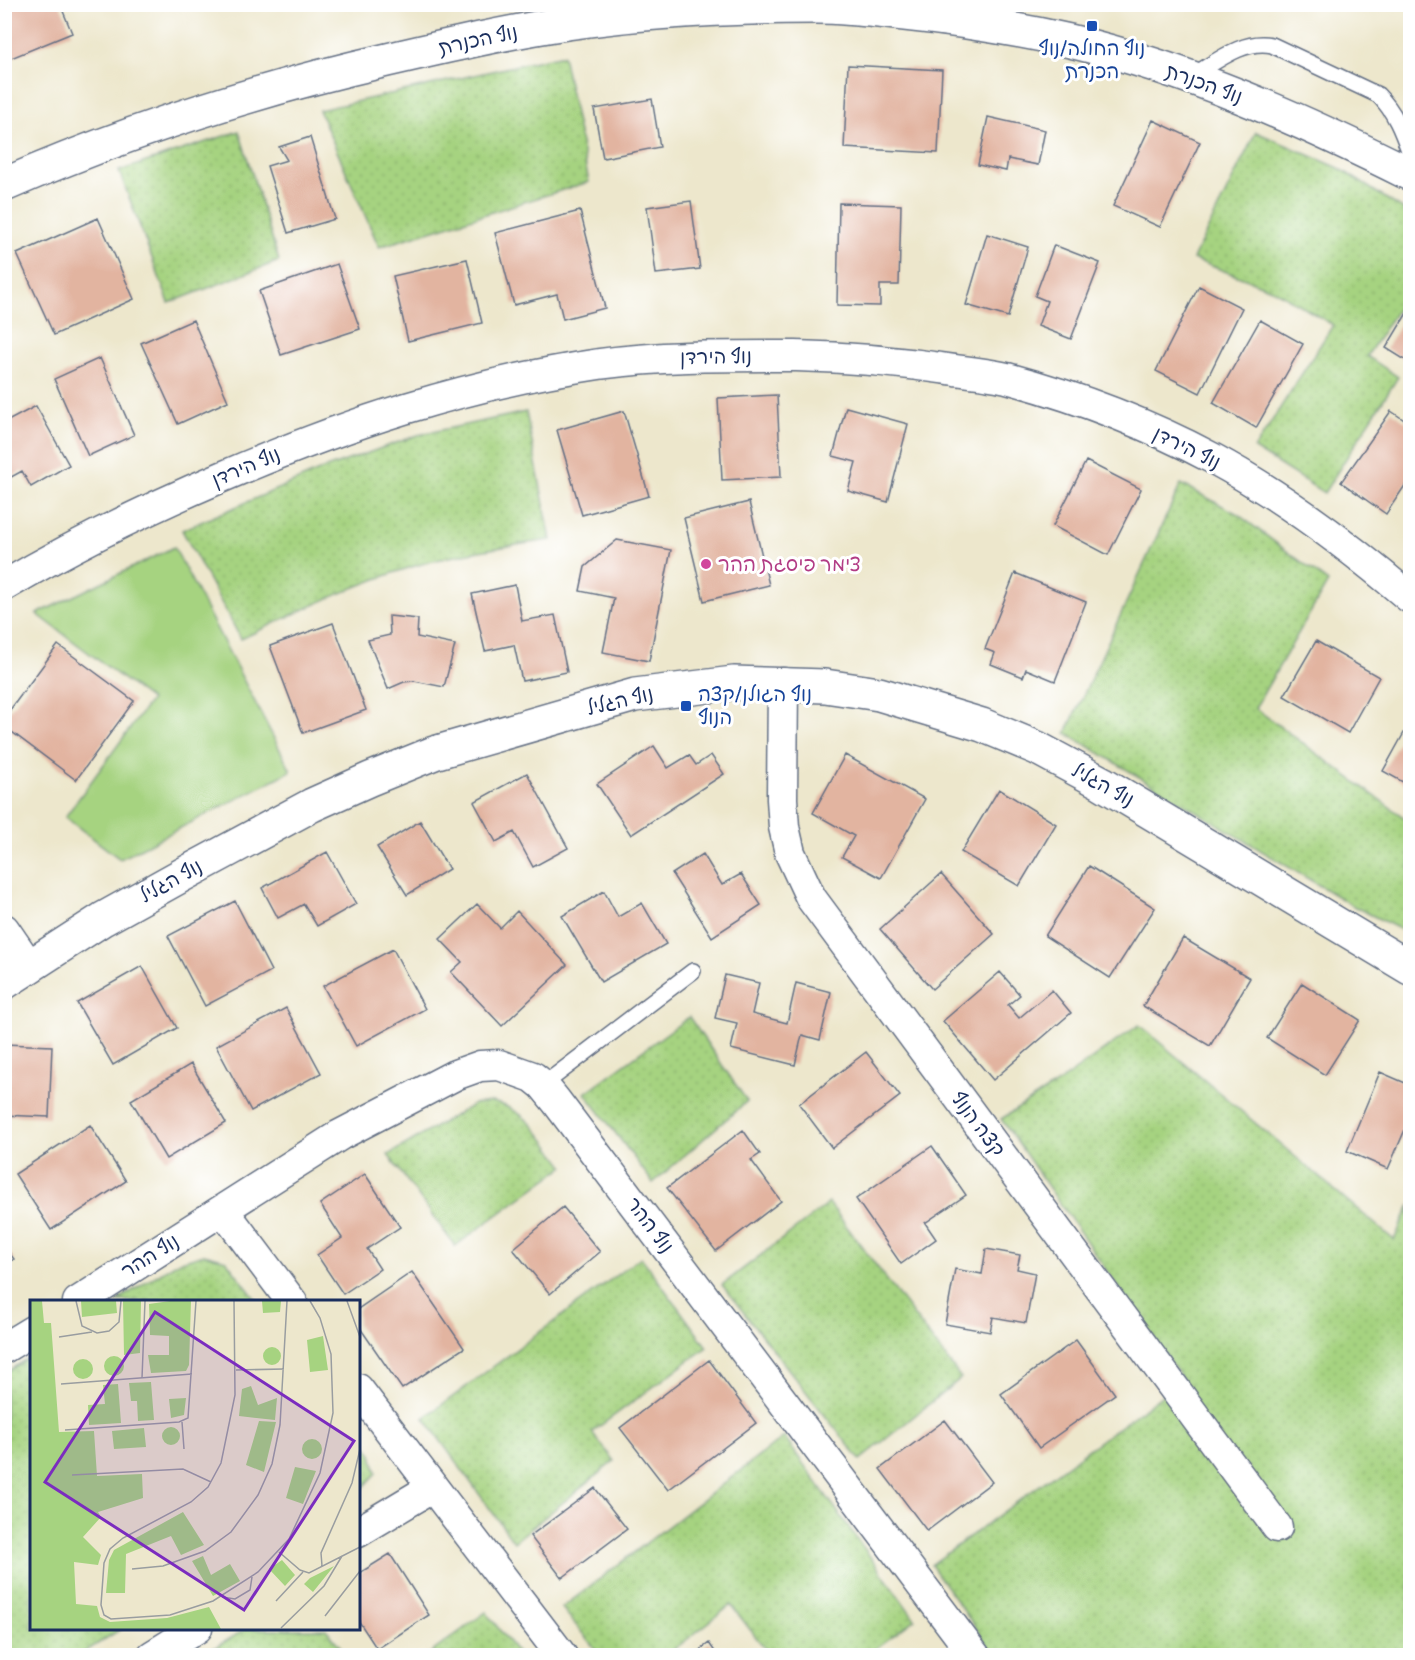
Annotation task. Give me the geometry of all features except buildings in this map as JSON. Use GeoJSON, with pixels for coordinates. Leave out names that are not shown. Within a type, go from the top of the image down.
{"type":"FeatureCollection","features":[{"type":"Feature","properties":{"kind":"street","name":"נוף הכנרת"},"geometry":{"type":"LineString","coordinates":[[4,185],[108,142],[208,107],[318,76],[486,38],[568,23],[655,14],[818,7],[937,11],[1074,42],[1189,78],[1285,115],[1410,174]]}},
{"type":"Feature","properties":{"kind":"street","name":"נוף הירדן"},"geometry":{"type":"LineString","coordinates":[[4,586],[105,530],[261,460],[371,418],[448,394],[523,377],[603,363],[680,357],[768,356],[842,357],[910,363],[1004,377],[1079,401],[1144,426],[1213,459],[1279,499],[1348,547],[1410,598]]}},
{"type":"Feature","properties":{"kind":"street","name":"נוף הגליל"},"geometry":{"type":"LineString","coordinates":[[17,975],[132,903],[302,810],[370,779],[434,753],[635,695],[734,683],[825,686],[879,694],[982,724],[1037,748],[1102,783],[1410,968]]}},
{"type":"Feature","properties":{"kind":"street","name":"קצה הנוף"},"geometry":{"type":"LineString","coordinates":[[783,683],[782,799],[784,827],[790,853],[811,898],[1277,1527]]}},
{"type":"Feature","properties":{"kind":"street"},"geometry":{"type":"LineString","coordinates":[[4,929],[17,975]]}},
{"type":"Feature","properties":{"kind":"street","name":"נוף ההר"},"geometry":{"type":"LineString","coordinates":[[81,1300],[340,1135],[455,1075],[480,1066],[499,1065],[532,1077],[543,1085],[975,1656]]}},
{"type":"Feature","properties":{"kind":"street"},"geometry":{"type":"LineString","coordinates":[[223,1210],[290,1300]]}},
{"type":"Feature","properties":{"kind":"street"},"geometry":{"type":"LineString","coordinates":[[4,1348],[30,1332]]}},
{"type":"Feature","properties":{"kind":"street"},"geometry":{"type":"LineString","coordinates":[[360,1392],[562,1656]]}},
{"type":"Feature","properties":{"kind":"street"},"geometry":{"type":"LineString","coordinates":[[360,1531],[433,1487]]}},
{"type":"Feature","properties":{"kind":"street"},"geometry":{"type":"LineString","coordinates":[[152,1656],[195,1630]]}},
{"type":"Feature","properties":{"kind":"lane"},"geometry":{"type":"LineString","coordinates":[[1189,78],[1244,46],[1260,43],[1272,45],[1378,95],[1390,108],[1401,128],[1410,153]]}},
{"type":"Feature","properties":{"kind":"lane"},"geometry":{"type":"LineString","coordinates":[[543,1085],[693,971]]}},
{"type":"Feature","properties":{"kind":"green space"},"geometry":{"type":"Polygon","coordinates":[[[563,55],[589,182],[379,247],[319,110],[563,55]]]}},
{"type":"Feature","properties":{"kind":"green space"},"geometry":{"type":"Polygon","coordinates":[[[239,131],[279,261],[169,303],[119,171],[239,131]]]}},
{"type":"Feature","properties":{"kind":"green space"},"geometry":{"type":"Polygon","coordinates":[[[1256,132],[1339,168],[1410,214],[1410,290],[1367,356],[1398,377],[1324,493],[1254,449],[1333,325],[1274,290],[1193,259],[1256,132]]]}},
{"type":"Feature","properties":{"kind":"green space"},"geometry":{"type":"Polygon","coordinates":[[[526,412],[551,540],[500,547],[432,561],[393,573],[305,609],[241,639],[182,530],[326,468],[418,435],[526,412]]]}},
{"type":"Feature","properties":{"kind":"green space"},"geometry":{"type":"Polygon","coordinates":[[[1181,484],[1236,513],[1328,582],[1255,708],[1410,822],[1410,934],[1355,907],[1066,733],[1181,484]]]}},
{"type":"Feature","properties":{"kind":"green space"},"geometry":{"type":"Polygon","coordinates":[[[174,547],[291,771],[120,859],[65,817],[151,700],[37,614],[174,547]]]}},
{"type":"Feature","properties":{"kind":"green space"},"geometry":{"type":"Polygon","coordinates":[[[689,1017],[747,1101],[653,1183],[585,1093],[689,1017]]]}},
{"type":"Feature","properties":{"kind":"green space"},"geometry":{"type":"Polygon","coordinates":[[[1139,1025],[1394,1240],[1410,1205],[1410,1655],[995,1655],[931,1565],[1183,1380],[1001,1119],[1058,1083],[1139,1025]]]}},
{"type":"Feature","properties":{"kind":"green space"},"geometry":{"type":"Polygon","coordinates":[[[492,1102],[515,1111],[534,1126],[564,1166],[455,1246],[388,1155],[474,1104],[492,1102]]]}},
{"type":"Feature","properties":{"kind":"green space"},"geometry":{"type":"Polygon","coordinates":[[[829,1203],[961,1378],[860,1460],[722,1285],[829,1203]]]}},
{"type":"Feature","properties":{"kind":"green space"},"geometry":{"type":"Polygon","coordinates":[[[204,1254],[226,1260],[256,1300],[118,1300],[178,1262],[204,1254]]]}},
{"type":"Feature","properties":{"kind":"green space"},"geometry":{"type":"Polygon","coordinates":[[[641,1257],[707,1347],[592,1432],[614,1461],[514,1542],[424,1418],[641,1257]]]}},
{"type":"Feature","properties":{"kind":"green space"},"geometry":{"type":"Polygon","coordinates":[[[30,1357],[30,1630],[119,1630],[80,1655],[5,1655],[5,1373],[30,1357]]]}},
{"type":"Feature","properties":{"kind":"green space"},"geometry":{"type":"Polygon","coordinates":[[[360,1437],[372,1454],[377,1473],[360,1491],[360,1437]]]}},
{"type":"Feature","properties":{"kind":"green space"},"geometry":{"type":"Polygon","coordinates":[[[784,1437],[915,1619],[867,1655],[770,1655],[731,1605],[667,1655],[600,1655],[562,1608],[784,1437]]]}},
{"type":"Feature","properties":{"kind":"green space"},"geometry":{"type":"Polygon","coordinates":[[[486,1612],[519,1655],[428,1655],[486,1612]]]}},
{"type":"Feature","properties":{"kind":"green space"},"geometry":{"type":"Polygon","coordinates":[[[244,1630],[327,1630],[347,1655],[202,1655],[244,1630]]]}},
{"type":"Feature","properties":{"kind":"place","name":"נוף החולה/נוף הכנרת"},"geometry":{"type":"Point","coordinates":[1092,26]}},
{"type":"Feature","properties":{"kind":"place","name":"צימר פיסגת ההר"},"geometry":{"type":"Point","coordinates":[706,564]}},
{"type":"Feature","properties":{"kind":"place","name":"נוף הגולן/קצה הנוף"},"geometry":{"type":"Point","coordinates":[686,706]}}]}
